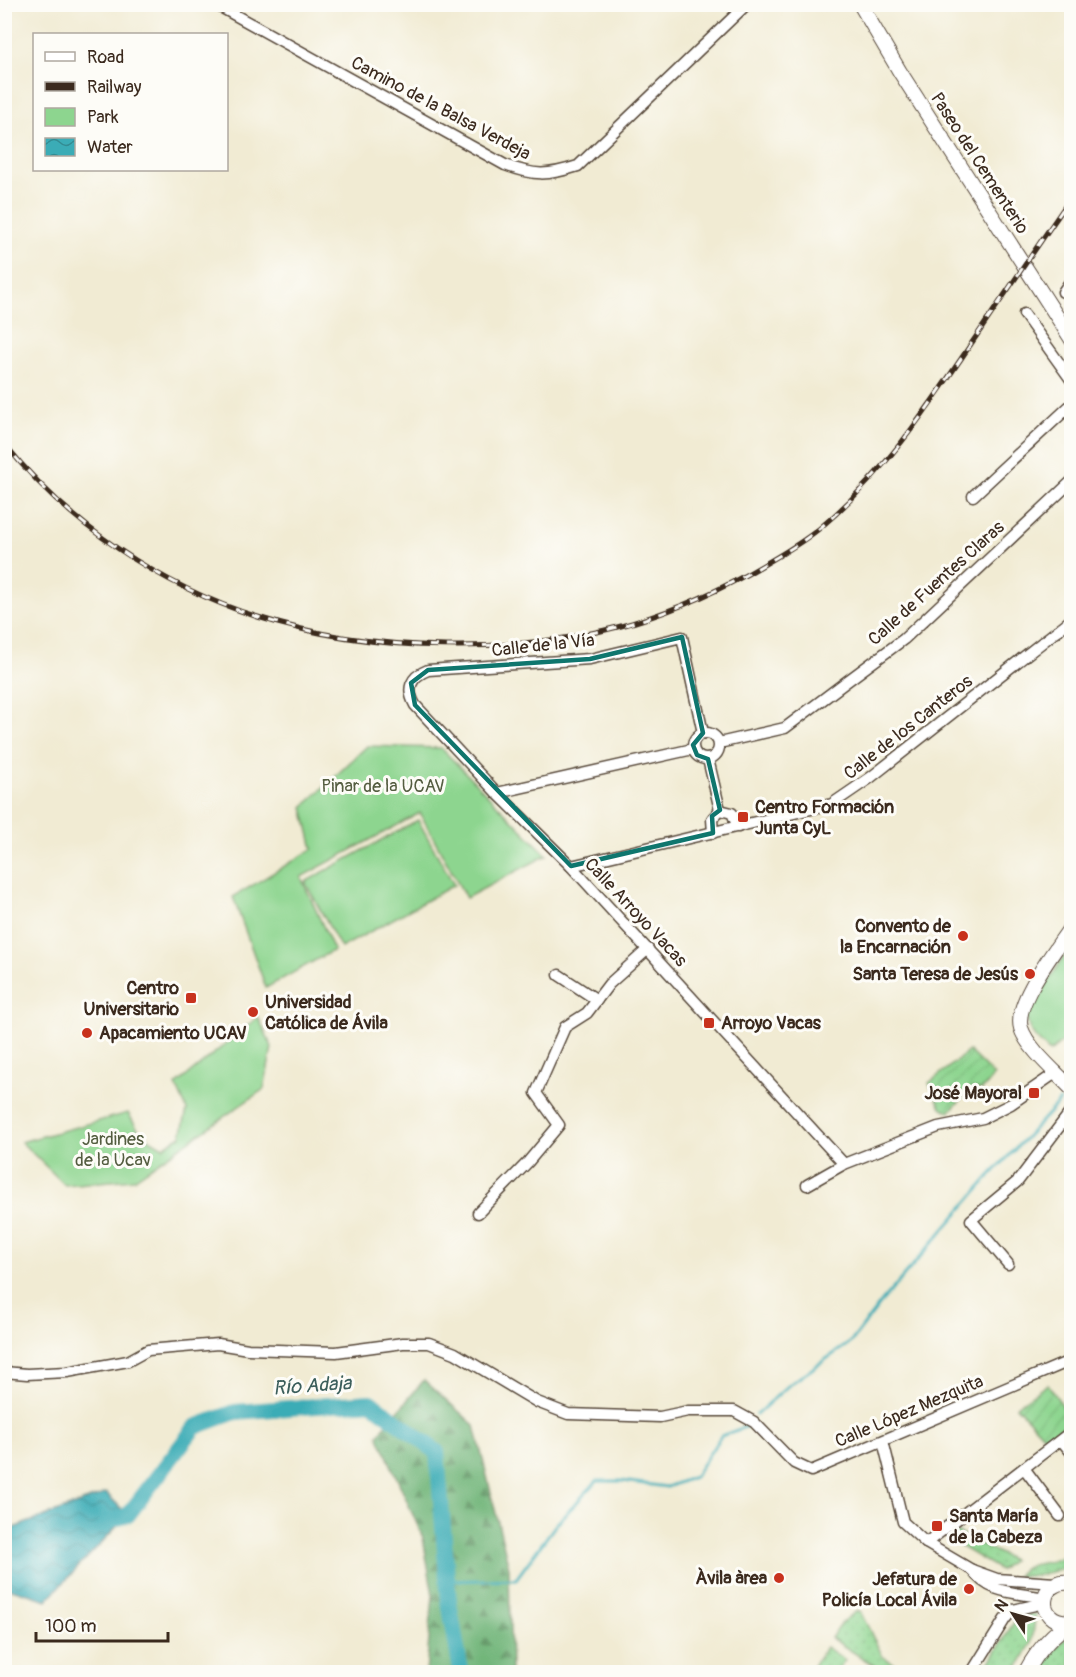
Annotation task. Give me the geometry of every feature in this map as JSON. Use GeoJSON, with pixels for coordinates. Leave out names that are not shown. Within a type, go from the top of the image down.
{"type":"FeatureCollection","features":[{"type":"Feature","properties":{"kind":"highway"},"geometry":{"type":"LineString","coordinates":[[1035,1656],[1048,1590],[1065,1581]]}},
{"type":"Feature","properties":{"kind":"highway"},"geometry":{"type":"LineString","coordinates":[[1045,1605],[1053,1619],[1070,1622]]}},
{"type":"Feature","properties":{"kind":"highway"},"geometry":{"type":"LineString","coordinates":[[1026,1672],[1035,1656],[1070,1622]]}},
{"type":"Feature","properties":{"kind":"main road","name":"Paseo del Cementerio"},"geometry":{"type":"LineString","coordinates":[[860,4],[900,72],[1071,340]]}},
{"type":"Feature","properties":{"kind":"main road"},"geometry":{"type":"LineString","coordinates":[[1065,1082],[1028,1040],[1021,1027],[1020,1014],[1029,992],[1071,925]]}},
{"type":"Feature","properties":{"kind":"street","name":"Camino de la Balsa Verdeja"},"geometry":{"type":"LineString","coordinates":[[214,4],[505,165],[529,174],[551,174],[578,165],[747,4]]}},
{"type":"Feature","properties":{"kind":"street"},"geometry":{"type":"LineString","coordinates":[[1063,292],[1071,279]]}},
{"type":"Feature","properties":{"kind":"street"},"geometry":{"type":"LineString","coordinates":[[1024,314],[1071,381]]}},
{"type":"Feature","properties":{"kind":"street"},"geometry":{"type":"LineString","coordinates":[[973,496],[1071,404]]}},
{"type":"Feature","properties":{"kind":"street","name":"Calle de Fuentes Claras"},"geometry":{"type":"LineString","coordinates":[[719,743],[785,728],[838,689],[904,639],[1071,481]]}},
{"type":"Feature","properties":{"kind":"street","name":"Calle de los Canteros"},"geometry":{"type":"LineString","coordinates":[[571,866],[817,809],[850,793],[1071,619]]}},
{"type":"Feature","properties":{"kind":"street","name":"Calle de la Vía"},"geometry":{"type":"LineString","coordinates":[[411,683],[417,674],[428,670],[590,659],[682,637],[704,733]]}},
{"type":"Feature","properties":{"kind":"street","name":"Calle Arroyo Vacas"},"geometry":{"type":"LineString","coordinates":[[411,683],[410,695],[415,705],[497,793],[571,866],[844,1164]]}},
{"type":"Feature","properties":{"kind":"street"},"geometry":{"type":"LineString","coordinates":[[704,733],[715,736],[719,743],[715,755],[708,759],[700,758],[693,749],[696,737],[704,733]]}},
{"type":"Feature","properties":{"kind":"street"},"geometry":{"type":"LineString","coordinates":[[497,793],[693,749]]}},
{"type":"Feature","properties":{"kind":"street"},"geometry":{"type":"LineString","coordinates":[[708,759],[720,810]]}},
{"type":"Feature","properties":{"kind":"street"},"geometry":{"type":"LineString","coordinates":[[720,810],[732,813],[738,827]]}},
{"type":"Feature","properties":{"kind":"street"},"geometry":{"type":"LineString","coordinates":[[713,833],[712,819],[720,810]]}},
{"type":"Feature","properties":{"kind":"street"},"geometry":{"type":"LineString","coordinates":[[478,1213],[528,1162],[559,1125],[536,1093],[565,1027],[587,1013],[609,984],[648,949]]}},
{"type":"Feature","properties":{"kind":"street"},"geometry":{"type":"LineString","coordinates":[[559,975],[597,1000]]}},
{"type":"Feature","properties":{"kind":"street"},"geometry":{"type":"LineString","coordinates":[[807,1185],[844,1164],[938,1126],[983,1118],[1065,1082]]}},
{"type":"Feature","properties":{"kind":"street"},"geometry":{"type":"LineString","coordinates":[[1008,1264],[971,1220],[1018,1181],[1071,1110]]}},
{"type":"Feature","properties":{"kind":"street","name":"Calle López Mezquita"},"geometry":{"type":"LineString","coordinates":[[4,1372],[27,1374],[67,1372],[128,1361],[148,1350],[218,1344],[248,1348],[336,1352],[403,1343],[429,1343],[455,1353],[537,1402],[568,1414],[660,1417],[688,1411],[734,1411],[769,1435],[794,1463],[811,1471],[1071,1360]]}},
{"type":"Feature","properties":{"kind":"street"},"geometry":{"type":"LineString","coordinates":[[926,1543],[1071,1431]]}},
{"type":"Feature","properties":{"kind":"street"},"geometry":{"type":"LineString","coordinates":[[1061,1440],[1071,1453]]}},
{"type":"Feature","properties":{"kind":"street"},"geometry":{"type":"LineString","coordinates":[[883,1441],[903,1522],[926,1543],[972,1570],[1005,1582],[1065,1581]]}},
{"type":"Feature","properties":{"kind":"street"},"geometry":{"type":"LineString","coordinates":[[1024,1468],[1060,1516]]}},
{"type":"Feature","properties":{"kind":"street"},"geometry":{"type":"LineString","coordinates":[[972,1570],[979,1580],[998,1592],[1045,1605]]}},
{"type":"Feature","properties":{"kind":"street"},"geometry":{"type":"LineString","coordinates":[[998,1592],[1008,1608],[1005,1619]]}},
{"type":"Feature","properties":{"kind":"street"},"geometry":{"type":"LineString","coordinates":[[972,1672],[1013,1610],[1045,1605]]}},
{"type":"Feature","properties":{"kind":"highlighted area"},"geometry":{"type":"Polygon","coordinates":[[[682,637],[703,733],[693,745],[697,755],[708,759],[720,810],[712,816],[713,833],[571,866],[415,705],[411,683],[428,670],[590,659],[682,637]]]}},
{"type":"Feature","properties":{"kind":"green space","name":"Pinar de la UCAV"},"geometry":{"type":"Polygon","coordinates":[[[367,746],[441,748],[547,855],[466,898],[420,813],[301,877],[334,950],[266,988],[233,897],[313,849],[303,807],[367,746]]]}},
{"type":"Feature","properties":{"kind":"green space"},"geometry":{"type":"Polygon","coordinates":[[[418,820],[454,885],[341,948],[305,882],[418,820]]]}},
{"type":"Feature","properties":{"kind":"green space"},"geometry":{"type":"Polygon","coordinates":[[[1071,937],[1071,1050],[1062,1042],[1050,1052],[1031,1031],[1027,1014],[1068,950],[1065,947],[1071,937]]]}},
{"type":"Feature","properties":{"kind":"green space","name":"Jardines de la Ucav"},"geometry":{"type":"Polygon","coordinates":[[[258,1017],[272,1047],[264,1089],[134,1179],[65,1185],[21,1142],[128,1113],[141,1134],[163,1147],[181,1136],[187,1110],[176,1085],[258,1017]]]}},
{"type":"Feature","properties":{"kind":"green space"},"geometry":{"type":"Polygon","coordinates":[[[969,1051],[994,1076],[981,1091],[972,1088],[949,1112],[941,1107],[929,1083],[969,1051]]]}},
{"type":"Feature","properties":{"kind":"green space"},"geometry":{"type":"Polygon","coordinates":[[[424,1380],[475,1426],[509,1568],[511,1672],[426,1672],[433,1595],[423,1538],[378,1435],[424,1380]]]}},
{"type":"Feature","properties":{"kind":"green space"},"geometry":{"type":"Polygon","coordinates":[[[1048,1384],[1072,1420],[1046,1438],[1016,1406],[1048,1384]]]}},
{"type":"Feature","properties":{"kind":"green space"},"geometry":{"type":"Polygon","coordinates":[[[955,1532],[1012,1560],[1000,1570],[951,1541],[955,1532]]]}},
{"type":"Feature","properties":{"kind":"green space"},"geometry":{"type":"Polygon","coordinates":[[[1063,1556],[1063,1569],[1036,1576],[1017,1576],[1028,1567],[1063,1556]]]}},
{"type":"Feature","properties":{"kind":"green space"},"geometry":{"type":"Polygon","coordinates":[[[860,1611],[883,1657],[909,1672],[884,1672],[831,1638],[842,1622],[860,1611]]]}},
{"type":"Feature","properties":{"kind":"green space"},"geometry":{"type":"Polygon","coordinates":[[[1036,1613],[1032,1641],[1016,1672],[984,1672],[1017,1617],[1036,1613]]]}},
{"type":"Feature","properties":{"kind":"green space"},"geometry":{"type":"Polygon","coordinates":[[[1071,1632],[1071,1672],[1039,1672],[1060,1643],[1071,1632]]]}},
{"type":"Feature","properties":{"kind":"green space"},"geometry":{"type":"Polygon","coordinates":[[[826,1647],[845,1660],[836,1672],[809,1672],[826,1647]]]}},
{"type":"Feature","properties":{"kind":"water"},"geometry":{"type":"Polygon","coordinates":[[[106,1493],[128,1515],[47,1600],[5,1587],[5,1531],[106,1493]]]}},
{"type":"Feature","properties":{"kind":"waterway"},"geometry":{"type":"LineString","coordinates":[[756,1415],[790,1384],[851,1342],[883,1300],[989,1177],[1060,1101]]}},
{"type":"Feature","properties":{"kind":"waterway","name":"Río Adaja"},"geometry":{"type":"LineString","coordinates":[[106,1522],[128,1515],[195,1427],[235,1412],[371,1402],[437,1452],[449,1602],[461,1672]]}},
{"type":"Feature","properties":{"kind":"waterway"},"geometry":{"type":"LineString","coordinates":[[447,1581],[516,1579],[557,1523],[597,1481],[622,1481],[667,1487],[694,1477],[721,1436],[748,1426]]}},
{"type":"Feature","properties":{"kind":"railway"},"geometry":{"type":"LineString","coordinates":[[4,443],[57,500],[118,549],[186,588],[258,617],[348,638],[445,646],[542,641],[588,634],[632,623],[684,605],[717,590],[800,543],[843,508],[884,464],[920,418],[1072,196]]}},
{"type":"Feature","properties":{"kind":"place","name":"Centro Formación Junta CyL"},"geometry":{"type":"Point","coordinates":[743,817]}},
{"type":"Feature","properties":{"kind":"place","name":"Convento de la Encarnación"},"geometry":{"type":"Point","coordinates":[963,936]}},
{"type":"Feature","properties":{"kind":"place","name":"Santa Teresa de Jesús"},"geometry":{"type":"Point","coordinates":[1030,974]}},
{"type":"Feature","properties":{"kind":"place","name":"Centro Universitario"},"geometry":{"type":"Point","coordinates":[191,998]}},
{"type":"Feature","properties":{"kind":"place","name":"Universidad Católica de Ávila"},"geometry":{"type":"Point","coordinates":[253,1012]}},
{"type":"Feature","properties":{"kind":"place","name":"Arroyo Vacas"},"geometry":{"type":"Point","coordinates":[709,1023]}},
{"type":"Feature","properties":{"kind":"place","name":"Apacamiento UCAV"},"geometry":{"type":"Point","coordinates":[87,1033]}},
{"type":"Feature","properties":{"kind":"place","name":"José Mayoral"},"geometry":{"type":"Point","coordinates":[1034,1093]}},
{"type":"Feature","properties":{"kind":"place","name":"Santa María de la Cabeza"},"geometry":{"type":"Point","coordinates":[937,1526]}},
{"type":"Feature","properties":{"kind":"place","name":"Àvila àrea"},"geometry":{"type":"Point","coordinates":[779,1578]}},
{"type":"Feature","properties":{"kind":"place","name":"Jefatura de Policía Local Ávila"},"geometry":{"type":"Point","coordinates":[969,1589]}}]}
